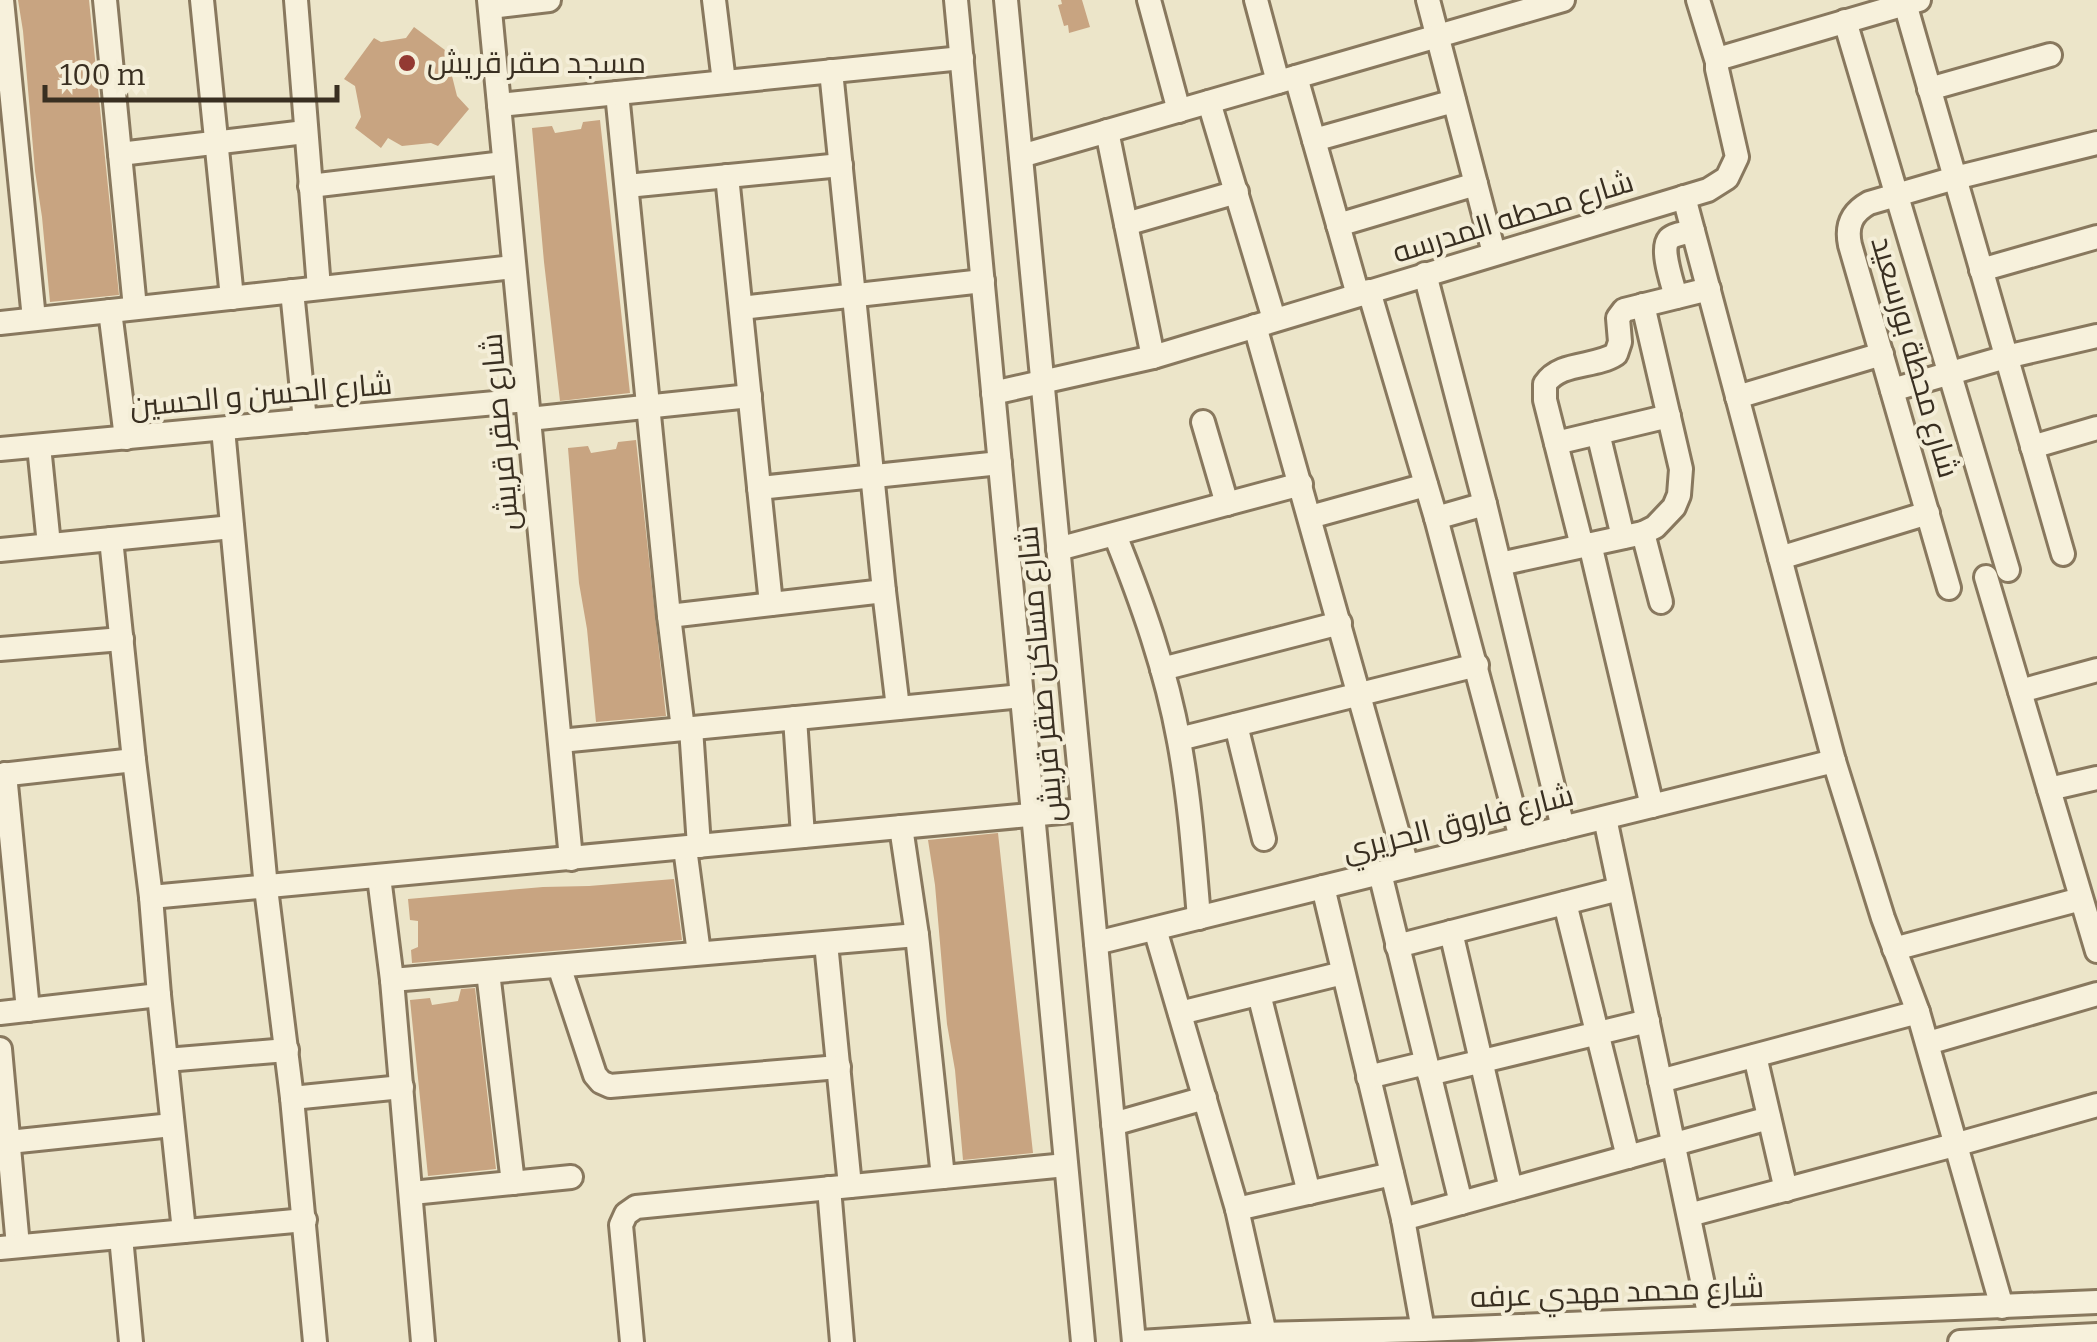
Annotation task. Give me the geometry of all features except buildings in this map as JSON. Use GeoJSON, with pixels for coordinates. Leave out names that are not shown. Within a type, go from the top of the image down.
{"type":"FeatureCollection","features":[{"type":"Feature","properties":{"kind":"street"},"geometry":{"type":"LineString","coordinates":[[2,0],[34,319]]}},
{"type":"Feature","properties":{"kind":"street"},"geometry":{"type":"LineString","coordinates":[[105,0],[135,308]]}},
{"type":"Feature","properties":{"kind":"street"},"geometry":{"type":"LineString","coordinates":[[202,0],[232,298]]}},
{"type":"Feature","properties":{"kind":"street"},"geometry":{"type":"LineString","coordinates":[[296,0],[320,288]]}},
{"type":"Feature","properties":{"kind":"street"},"geometry":{"type":"LineString","coordinates":[[489,4],[549,0]]}},
{"type":"Feature","properties":{"kind":"street"},"geometry":{"type":"LineString","coordinates":[[714,0],[724,82]]}},
{"type":"Feature","properties":{"kind":"street","name":"شارع مساكن صقر قريش"},"geometry":{"type":"LineString","coordinates":[[956,0],[1083,1342]]}},
{"type":"Feature","properties":{"kind":"street","name":"شارع مساكن صقر قريش"},"geometry":{"type":"LineString","coordinates":[[1006,0],[1137,1342]]}},
{"type":"Feature","properties":{"kind":"street"},"geometry":{"type":"LineString","coordinates":[[1149,0],[1180,110]]}},
{"type":"Feature","properties":{"kind":"street"},"geometry":{"type":"LineString","coordinates":[[1428,0],[1494,253]]}},
{"type":"Feature","properties":{"kind":"street"},"geometry":{"type":"LineString","coordinates":[[1021,156],[1564,0]]}},
{"type":"Feature","properties":{"kind":"street","name":"شارع محطه المدرسه"},"geometry":{"type":"LineString","coordinates":[[993,393],[1153,357],[1718,185],[1727,178],[1737,156],[1717,62],[1698,0]]}},
{"type":"Feature","properties":{"kind":"street"},"geometry":{"type":"LineString","coordinates":[[1262,1],[1287,80],[1314,140],[1338,225],[1426,485],[1521,838]]}},
{"type":"Feature","properties":{"kind":"street"},"geometry":{"type":"LineString","coordinates":[[1717,62],[1909,1],[1929,89],[2063,554]]}},
{"type":"Feature","properties":{"kind":"street","name":"شارع صقر قريش"},"geometry":{"type":"LineString","coordinates":[[489,4],[571,859]]}},
{"type":"Feature","properties":{"kind":"street"},"geometry":{"type":"LineString","coordinates":[[1845,22],[1949,373],[2020,690],[2081,899],[2094,926],[2097,951]]}},
{"type":"Feature","properties":{"kind":"street"},"geometry":{"type":"LineString","coordinates":[[1929,89],[2050,56]]}},
{"type":"Feature","properties":{"kind":"street"},"geometry":{"type":"LineString","coordinates":[[499,105],[962,58]]}},
{"type":"Feature","properties":{"kind":"street"},"geometry":{"type":"LineString","coordinates":[[831,71],[898,708]]}},
{"type":"Feature","properties":{"kind":"street"},"geometry":{"type":"LineString","coordinates":[[618,93],[669,616],[687,728],[699,954]]}},
{"type":"Feature","properties":{"kind":"street"},"geometry":{"type":"LineString","coordinates":[[1209,102],[1237,192],[1301,484],[1407,866]]}},
{"type":"Feature","properties":{"kind":"street"},"geometry":{"type":"LineString","coordinates":[[1314,140],[1454,102]]}},
{"type":"Feature","properties":{"kind":"street"},"geometry":{"type":"LineString","coordinates":[[120,154],[305,132]]}},
{"type":"Feature","properties":{"kind":"street"},"geometry":{"type":"LineString","coordinates":[[1107,132],[1153,357]]}},
{"type":"Feature","properties":{"kind":"street","name":"شارع محطة بورسعيد"},"geometry":{"type":"LineString","coordinates":[[1949,588],[1850,245],[1848,225],[1860,208],[1896,195],[2097,143]]}},
{"type":"Feature","properties":{"kind":"street"},"geometry":{"type":"LineString","coordinates":[[310,186],[504,162]]}},
{"type":"Feature","properties":{"kind":"street"},"geometry":{"type":"LineString","coordinates":[[626,186],[841,164]]}},
{"type":"Feature","properties":{"kind":"street"},"geometry":{"type":"LineString","coordinates":[[727,176],[771,604]]}},
{"type":"Feature","properties":{"kind":"street"},"geometry":{"type":"LineString","coordinates":[[1338,225],[1476,184]]}},
{"type":"Feature","properties":{"kind":"street"},"geometry":{"type":"LineString","coordinates":[[1126,224],[1237,192]]}},
{"type":"Feature","properties":{"kind":"street"},"geometry":{"type":"LineString","coordinates":[[1684,197],[1834,761],[1928,1043],[2002,1307]]}},
{"type":"Feature","properties":{"kind":"street"},"geometry":{"type":"LineString","coordinates":[[1676,297],[1665,249],[1669,239],[1693,231]]}},
{"type":"Feature","properties":{"kind":"street"},"geometry":{"type":"LineString","coordinates":[[1981,270],[2097,237]]}},
{"type":"Feature","properties":{"kind":"street"},"geometry":{"type":"LineString","coordinates":[[0,323],[514,266]]}},
{"type":"Feature","properties":{"kind":"street"},"geometry":{"type":"LineString","coordinates":[[1425,274],[1500,564],[1562,828]]}},
{"type":"Feature","properties":{"kind":"street"},"geometry":{"type":"LineString","coordinates":[[741,308],[983,280]]}},
{"type":"Feature","properties":{"kind":"street"},"geometry":{"type":"LineString","coordinates":[[1652,806],[1544,392],[1549,378],[1563,370],[1612,358],[1620,348],[1620,314],[1709,289]]}},
{"type":"Feature","properties":{"kind":"street"},"geometry":{"type":"LineString","coordinates":[[292,291],[305,421]]}},
{"type":"Feature","properties":{"kind":"street"},"geometry":{"type":"LineString","coordinates":[[1500,564],[1633,535],[1666,518],[1679,496],[1681,469],[1643,305]]}},
{"type":"Feature","properties":{"kind":"street"},"geometry":{"type":"LineString","coordinates":[[110,311],[126,438]]}},
{"type":"Feature","properties":{"kind":"street"},"geometry":{"type":"LineString","coordinates":[[1892,390],[2097,336]]}},
{"type":"Feature","properties":{"kind":"street"},"geometry":{"type":"LineString","coordinates":[[1738,397],[1882,354]]}},
{"type":"Feature","properties":{"kind":"street","name":"شارع الحسن و الحسين"},"geometry":{"type":"LineString","coordinates":[[0,450],[305,421],[648,407],[750,396]]}},
{"type":"Feature","properties":{"kind":"street"},"geometry":{"type":"LineString","coordinates":[[1556,443],[1668,416]]}},
{"type":"Feature","properties":{"kind":"street"},"geometry":{"type":"LineString","coordinates":[[1203,422],[1227,504]]}},
{"type":"Feature","properties":{"kind":"street"},"geometry":{"type":"LineString","coordinates":[[2032,448],[2097,428]]}},
{"type":"Feature","properties":{"kind":"street"},"geometry":{"type":"LineString","coordinates":[[222,429],[315,1342]]}},
{"type":"Feature","properties":{"kind":"street"},"geometry":{"type":"LineString","coordinates":[[1598,433],[1661,602]]}},
{"type":"Feature","properties":{"kind":"street"},"geometry":{"type":"LineString","coordinates":[[39,446],[49,545]]}},
{"type":"Feature","properties":{"kind":"street"},"geometry":{"type":"LineString","coordinates":[[759,488],[1000,463]]}},
{"type":"Feature","properties":{"kind":"street"},"geometry":{"type":"LineString","coordinates":[[1058,549],[1301,484]]}},
{"type":"Feature","properties":{"kind":"street"},"geometry":{"type":"LineString","coordinates":[[1310,517],[1426,485]]}},
{"type":"Feature","properties":{"kind":"street"},"geometry":{"type":"LineString","coordinates":[[1436,518],[1485,504]]}},
{"type":"Feature","properties":{"kind":"street"},"geometry":{"type":"LineString","coordinates":[[1780,558],[1928,514]]}},
{"type":"Feature","properties":{"kind":"street"},"geometry":{"type":"LineString","coordinates":[[0,550],[232,527]]}},
{"type":"Feature","properties":{"kind":"street"},"geometry":{"type":"LineString","coordinates":[[1115,535],[1162,668],[1179,740],[1199,918]]}},
{"type":"Feature","properties":{"kind":"street"},"geometry":{"type":"LineString","coordinates":[[111,539],[184,1231]]}},
{"type":"Feature","properties":{"kind":"street"},"geometry":{"type":"LineString","coordinates":[[669,616],[884,591]]}},
{"type":"Feature","properties":{"kind":"street"},"geometry":{"type":"LineString","coordinates":[[1162,668],[1340,624]]}},
{"type":"Feature","properties":{"kind":"street"},"geometry":{"type":"LineString","coordinates":[[0,649],[122,639]]}},
{"type":"Feature","properties":{"kind":"street"},"geometry":{"type":"LineString","coordinates":[[1179,740],[1476,665]]}},
{"type":"Feature","properties":{"kind":"street"},"geometry":{"type":"LineString","coordinates":[[2020,690],[2097,670]]}},
{"type":"Feature","properties":{"kind":"street"},"geometry":{"type":"LineString","coordinates":[[560,741],[1022,696]]}},
{"type":"Feature","properties":{"kind":"street"},"geometry":{"type":"LineString","coordinates":[[795,718],[803,836]]}},
{"type":"Feature","properties":{"kind":"street"},"geometry":{"type":"LineString","coordinates":[[1236,725],[1264,839]]}},
{"type":"Feature","properties":{"kind":"street"},"geometry":{"type":"LineString","coordinates":[[28,1010],[2,774],[134,760]]}},
{"type":"Feature","properties":{"kind":"street","name":"شارع فاروق الحريري"},"geometry":{"type":"LineString","coordinates":[[1096,943],[1834,761]]}},
{"type":"Feature","properties":{"kind":"street"},"geometry":{"type":"LineString","coordinates":[[2049,789],[2097,778]]}},
{"type":"Feature","properties":{"kind":"street"},"geometry":{"type":"LineString","coordinates":[[151,897],[1083,810]]}},
{"type":"Feature","properties":{"kind":"street"},"geometry":{"type":"LineString","coordinates":[[1605,818],[1710,1318]]}},
{"type":"Feature","properties":{"kind":"street"},"geometry":{"type":"LineString","coordinates":[[902,827],[943,1177]]}},
{"type":"Feature","properties":{"kind":"street"},"geometry":{"type":"LineString","coordinates":[[1380,873],[1461,1203]]}},
{"type":"Feature","properties":{"kind":"street"},"geometry":{"type":"LineString","coordinates":[[380,877],[424,1342]]}},
{"type":"Feature","properties":{"kind":"street"},"geometry":{"type":"LineString","coordinates":[[1322,887],[1403,1218],[1423,1330]]}},
{"type":"Feature","properties":{"kind":"street"},"geometry":{"type":"LineString","coordinates":[[1397,946],[1620,888]]}},
{"type":"Feature","properties":{"kind":"street"},"geometry":{"type":"LineString","coordinates":[[1894,949],[2081,899]]}},
{"type":"Feature","properties":{"kind":"street"},"geometry":{"type":"LineString","coordinates":[[1565,903],[1628,1157]]}},
{"type":"Feature","properties":{"kind":"street"},"geometry":{"type":"LineString","coordinates":[[1156,928],[1237,1209],[1267,1338]]}},
{"type":"Feature","properties":{"kind":"street"},"geometry":{"type":"LineString","coordinates":[[1451,932],[1512,1189]]}},
{"type":"Feature","properties":{"kind":"street"},"geometry":{"type":"LineString","coordinates":[[392,980],[917,935]]}},
{"type":"Feature","properties":{"kind":"street"},"geometry":{"type":"LineString","coordinates":[[826,943],[838,1067],[842,1342]]}},
{"type":"Feature","properties":{"kind":"street"},"geometry":{"type":"LineString","coordinates":[[559,966],[595,1074],[610,1086],[838,1067]]}},
{"type":"Feature","properties":{"kind":"street"},"geometry":{"type":"LineString","coordinates":[[488,972],[513,1182]]}},
{"type":"Feature","properties":{"kind":"street"},"geometry":{"type":"LineString","coordinates":[[1180,1013],[1343,973]]}},
{"type":"Feature","properties":{"kind":"street"},"geometry":{"type":"LineString","coordinates":[[1259,994],[1310,1193]]}},
{"type":"Feature","properties":{"kind":"street"},"geometry":{"type":"LineString","coordinates":[[1928,1043],[2097,994]]}},
{"type":"Feature","properties":{"kind":"street"},"geometry":{"type":"LineString","coordinates":[[0,1013],[159,995]]}},
{"type":"Feature","properties":{"kind":"street"},"geometry":{"type":"LineString","coordinates":[[1660,1081],[1918,1012]]}},
{"type":"Feature","properties":{"kind":"street"},"geometry":{"type":"LineString","coordinates":[[1368,1077],[1481,1061],[1648,1021]]}},
{"type":"Feature","properties":{"kind":"street"},"geometry":{"type":"LineString","coordinates":[[0,1049],[9,1142],[9,1247],[305,1220]]}},
{"type":"Feature","properties":{"kind":"street"},"geometry":{"type":"LineString","coordinates":[[166,1060],[287,1050]]}},
{"type":"Feature","properties":{"kind":"street"},"geometry":{"type":"LineString","coordinates":[[1754,1056],[1786,1190]]}},
{"type":"Feature","properties":{"kind":"street"},"geometry":{"type":"LineString","coordinates":[[292,1098],[402,1088]]}},
{"type":"Feature","properties":{"kind":"street"},"geometry":{"type":"LineString","coordinates":[[1113,1124],[1205,1098]]}},
{"type":"Feature","properties":{"kind":"street"},"geometry":{"type":"LineString","coordinates":[[1689,1215],[2097,1104]]}},
{"type":"Feature","properties":{"kind":"street"},"geometry":{"type":"LineString","coordinates":[[1403,1218],[1770,1118]]}},
{"type":"Feature","properties":{"kind":"street"},"geometry":{"type":"LineString","coordinates":[[9,1142],[172,1125]]}},
{"type":"Feature","properties":{"kind":"street"},"geometry":{"type":"LineString","coordinates":[[632,1342],[621,1225],[626,1214],[636,1207],[1066,1165]]}},
{"type":"Feature","properties":{"kind":"street"},"geometry":{"type":"LineString","coordinates":[[1237,1209],[1392,1174]]}},
{"type":"Feature","properties":{"kind":"street"},"geometry":{"type":"LineString","coordinates":[[412,1193],[571,1176]]}},
{"type":"Feature","properties":{"kind":"street"},"geometry":{"type":"LineString","coordinates":[[121,1237],[131,1342]]}},
{"type":"Feature","properties":{"kind":"street","name":"شارع محمد مهدي عرفه"},"geometry":{"type":"LineString","coordinates":[[1137,1342],[1311,1338],[2097,1302]]}},
{"type":"Feature","properties":{"kind":"street"},"geometry":{"type":"LineString","coordinates":[[1960,1342],[2097,1335]]}},
{"type":"Feature","properties":{"kind":"place","name":"مسجد صقر قريش"},"geometry":{"type":"Point","coordinates":[407,63]}}]}
